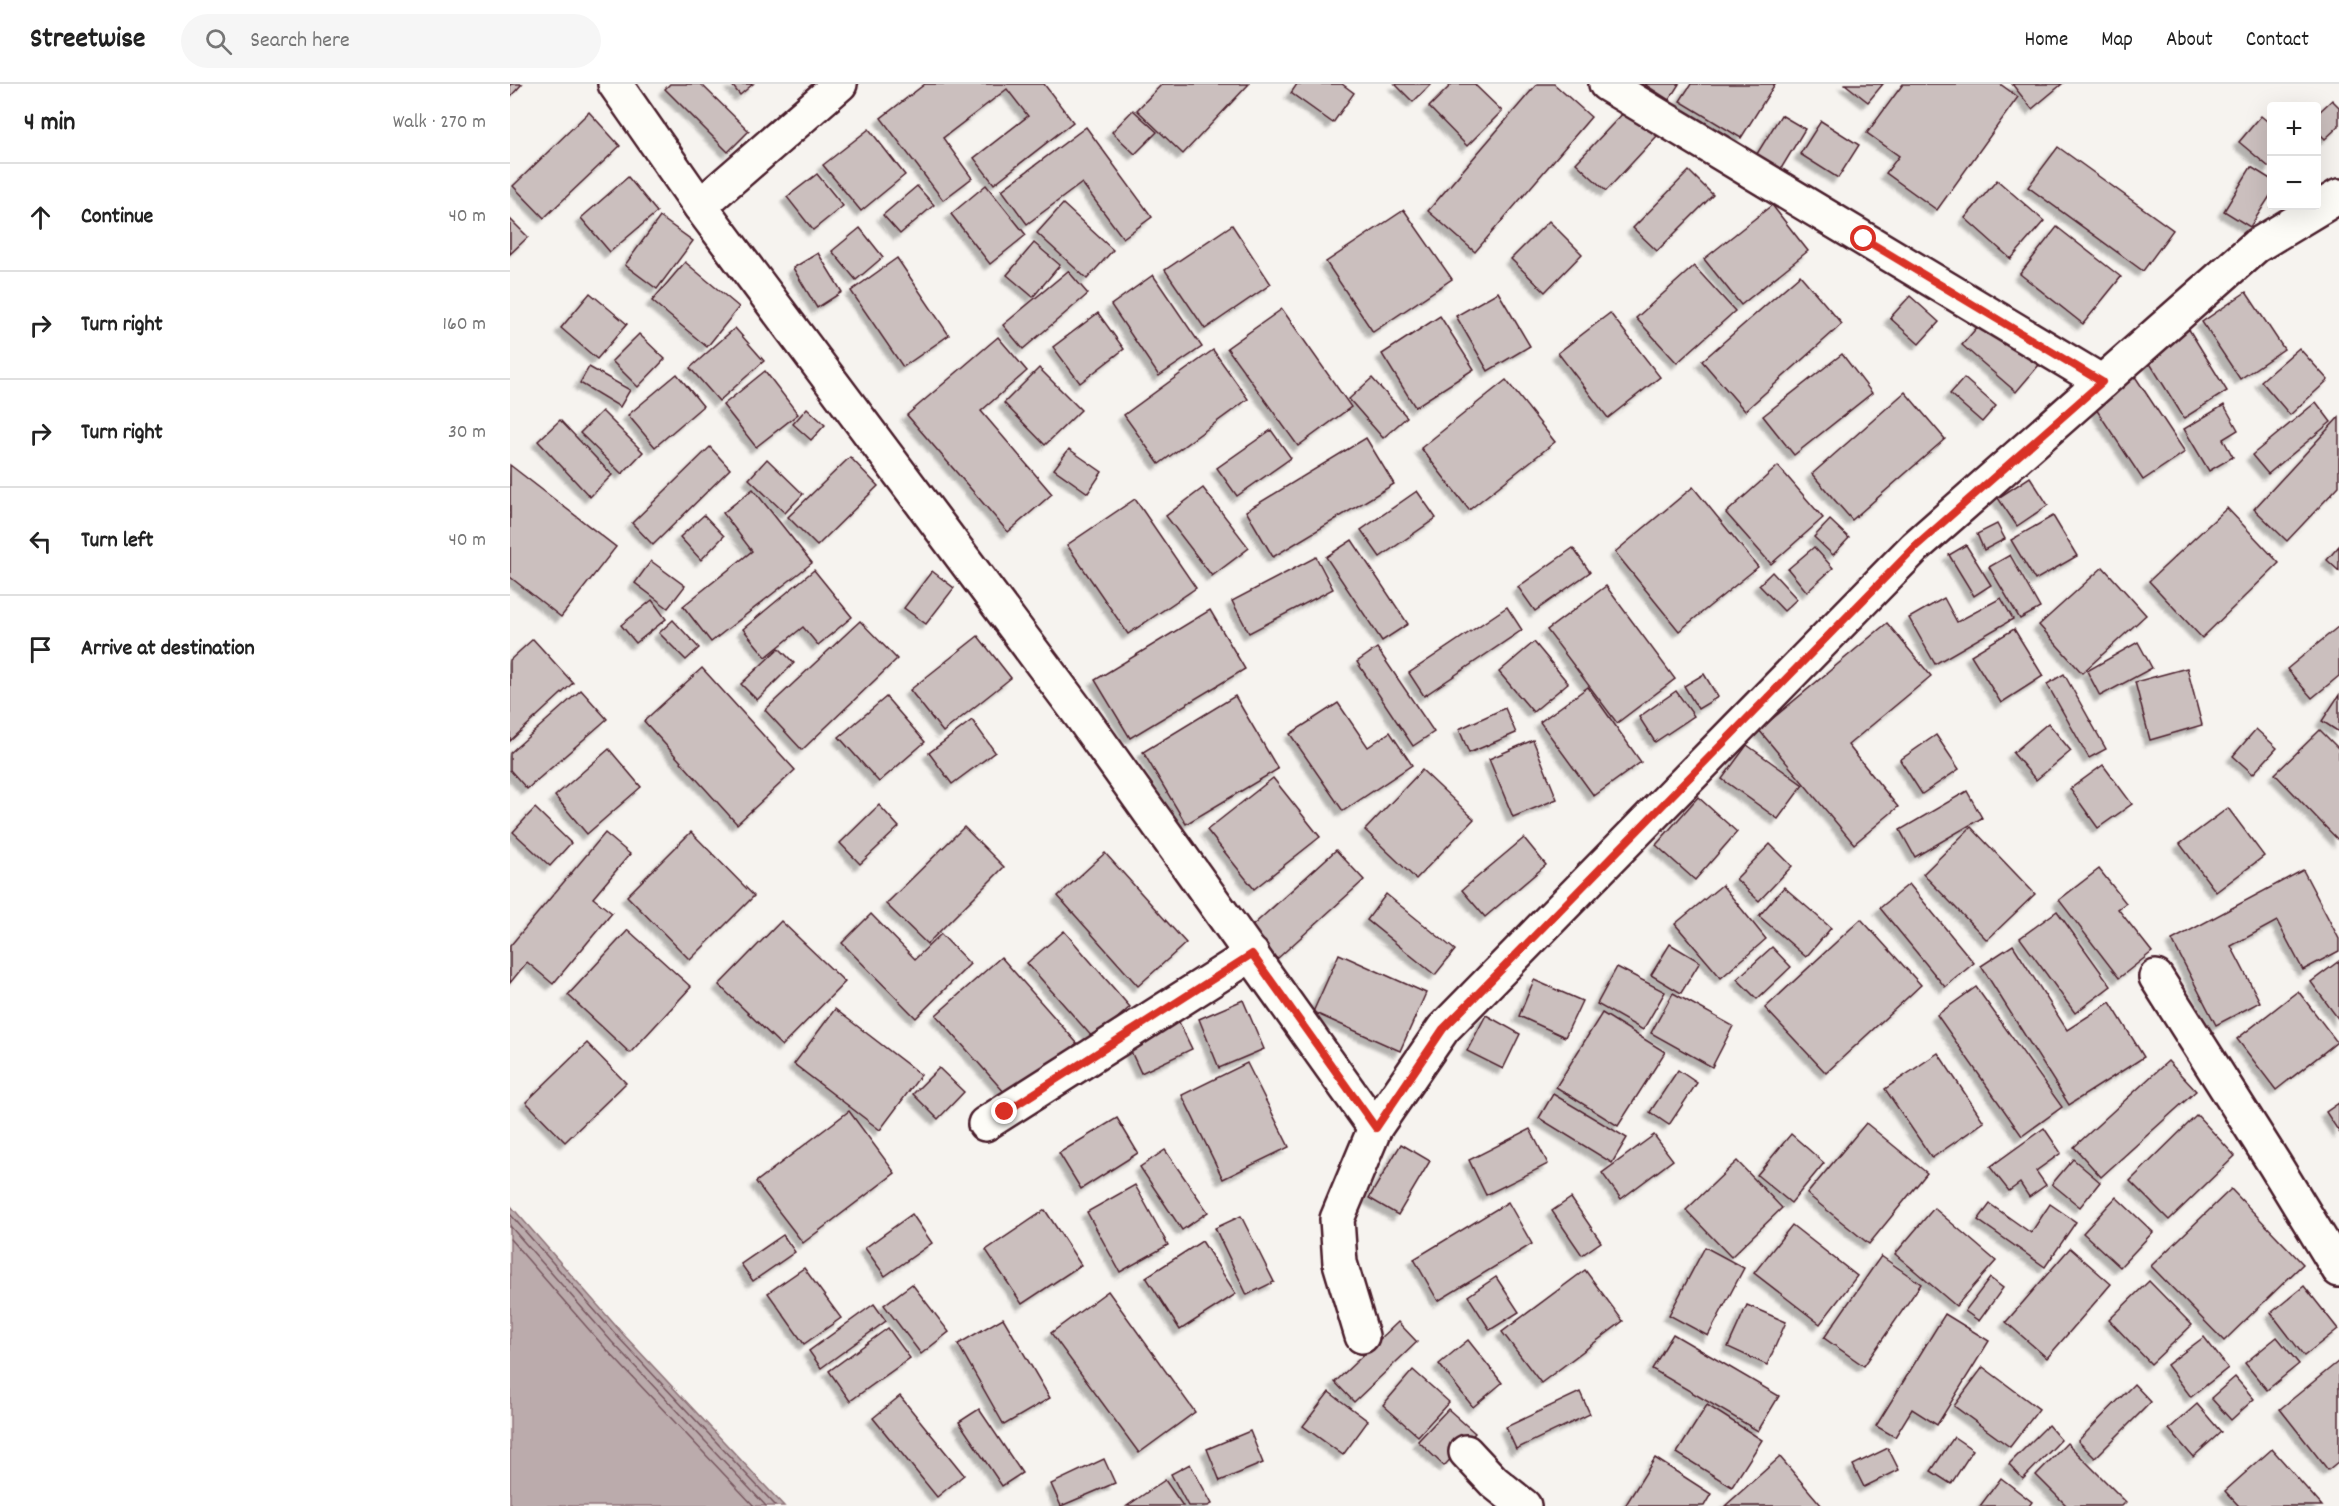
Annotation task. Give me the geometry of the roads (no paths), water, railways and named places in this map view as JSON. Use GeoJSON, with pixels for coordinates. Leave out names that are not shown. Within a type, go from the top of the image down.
{"type":"FeatureCollection","features":[{"type":"Feature","properties":{"kind":"street"},"geometry":{"type":"LineString","coordinates":[[615,84],[700,206],[1081,716],[1376,1128]]}},
{"type":"Feature","properties":{"kind":"street"},"geometry":{"type":"LineString","coordinates":[[700,206],[840,84]]}},
{"type":"Feature","properties":{"kind":"street"},"geometry":{"type":"LineString","coordinates":[[1606,84],[2102,382]]}},
{"type":"Feature","properties":{"kind":"street"},"geometry":{"type":"LineString","coordinates":[[1362,1336],[1340,1263],[1337,1219],[1376,1128],[1443,1029],[1915,547],[2256,246],[2339,196]]}},
{"type":"Feature","properties":{"kind":"street"},"geometry":{"type":"LineString","coordinates":[[986,1124],[1252,954]]}},
{"type":"Feature","properties":{"kind":"street"},"geometry":{"type":"LineString","coordinates":[[2156,977],[2339,1270]]}},
{"type":"Feature","properties":{"kind":"street"},"geometry":{"type":"LineString","coordinates":[[1466,1452],[1494,1482],[1524,1506]]}},
{"type":"Feature","properties":{"kind":"water"},"geometry":{"type":"Polygon","coordinates":[[[510,1205],[622,1333],[784,1506],[510,1506],[510,1205]]]}}]}
